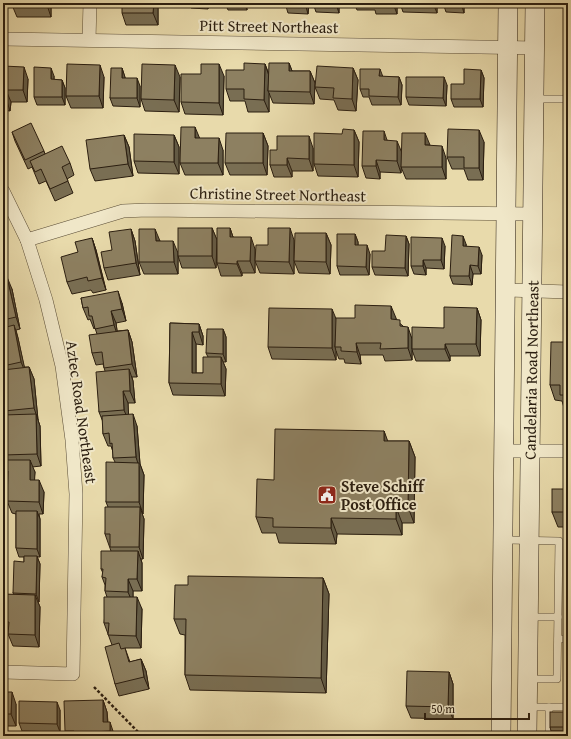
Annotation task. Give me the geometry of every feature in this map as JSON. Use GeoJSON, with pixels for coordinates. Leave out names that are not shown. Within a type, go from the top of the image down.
{"type":"FeatureCollection","features":[{"type":"Feature","properties":{"kind":"main road","name":"Candelaria Road Northeast"},"geometry":{"type":"LineString","coordinates":[[501,736],[508,3]]}},
{"type":"Feature","properties":{"kind":"main road","name":"Candelaria Road Northeast"},"geometry":{"type":"LineString","coordinates":[[527,736],[535,3]]}},
{"type":"Feature","properties":{"kind":"street"},"geometry":{"type":"LineString","coordinates":[[89,40],[90,3]]}},
{"type":"Feature","properties":{"kind":"street","name":"Pitt Street Northeast"},"geometry":{"type":"LineString","coordinates":[[3,39],[534,48]]}},
{"type":"Feature","properties":{"kind":"street","name":"Aztec Road Northeast"},"geometry":{"type":"LineString","coordinates":[[3,191],[27,240],[46,300],[62,366],[72,440],[76,494],[73,674],[3,672]]}},
{"type":"Feature","properties":{"kind":"street","name":"Christine Street Northeast"},"geometry":{"type":"LineString","coordinates":[[27,240],[123,211],[533,214]]}},
{"type":"Feature","properties":{"kind":"street"},"geometry":{"type":"LineString","coordinates":[[505,290],[568,292]]}},
{"type":"Feature","properties":{"kind":"street"},"geometry":{"type":"LineString","coordinates":[[504,451],[568,451]]}},
{"type":"Feature","properties":{"kind":"lane"},"geometry":{"type":"LineString","coordinates":[[534,99],[568,99]]}},
{"type":"Feature","properties":{"kind":"lane"},"geometry":{"type":"LineString","coordinates":[[503,540],[560,541],[557,679],[528,679]]}},
{"type":"Feature","properties":{"kind":"lane"},"geometry":{"type":"LineString","coordinates":[[559,549],[568,549]]}},
{"type":"Feature","properties":{"kind":"lane"},"geometry":{"type":"LineString","coordinates":[[528,616],[558,617]]}},
{"type":"Feature","properties":{"kind":"lane"},"geometry":{"type":"LineString","coordinates":[[558,639],[568,639]]}},
{"type":"Feature","properties":{"kind":"lane"},"geometry":{"type":"LineString","coordinates":[[527,707],[568,707]]}},
{"type":"Feature","properties":{"kind":"lane"},"geometry":{"type":"LineString","coordinates":[[549,707],[549,736]]}},
{"type":"Feature","properties":{"kind":"path"},"geometry":{"type":"LineString","coordinates":[[94,687],[142,736]]}},
{"type":"Feature","properties":{"kind":"building"},"geometry":{"type":"Polygon","coordinates":[[[12,3],[47,3],[47,5],[12,5],[12,3]]]}},
{"type":"Feature","properties":{"kind":"building"},"geometry":{"type":"Polygon","coordinates":[[[122,3],[154,3],[153,13],[122,13],[122,3]]]}},
{"type":"Feature","properties":{"kind":"building"},"geometry":{"type":"Polygon","coordinates":[[[336,3],[336,4],[313,4],[336,3]]]}},
{"type":"Feature","properties":{"kind":"building"},"geometry":{"type":"Polygon","coordinates":[[[461,3],[461,4],[443,4],[461,3]]]}},
{"type":"Feature","properties":{"kind":"building"},"geometry":{"type":"Polygon","coordinates":[[[244,63],[265,64],[264,100],[244,99],[244,89],[226,89],[226,70],[244,70],[244,63]]]}},
{"type":"Feature","properties":{"kind":"building"},"geometry":{"type":"Polygon","coordinates":[[[269,63],[289,63],[289,71],[310,71],[310,92],[268,91],[269,63]]]}},
{"type":"Feature","properties":{"kind":"building"},"geometry":{"type":"Polygon","coordinates":[[[67,64],[100,65],[99,96],[66,96],[67,64]]]}},
{"type":"Feature","properties":{"kind":"building"},"geometry":{"type":"Polygon","coordinates":[[[142,64],[175,65],[174,100],[141,99],[142,64]]]}},
{"type":"Feature","properties":{"kind":"building"},"geometry":{"type":"Polygon","coordinates":[[[201,64],[219,64],[219,103],[181,102],[181,74],[201,74],[201,64]]]}},
{"type":"Feature","properties":{"kind":"building"},"geometry":{"type":"Polygon","coordinates":[[[3,66],[24,67],[23,90],[6,90],[6,98],[3,98],[3,66]]]}},
{"type":"Feature","properties":{"kind":"building"},"geometry":{"type":"Polygon","coordinates":[[[317,66],[353,68],[352,99],[333,98],[334,88],[315,87],[317,66]]]}},
{"type":"Feature","properties":{"kind":"building"},"geometry":{"type":"Polygon","coordinates":[[[34,67],[51,68],[51,79],[62,80],[62,97],[34,97],[34,67]]]}},
{"type":"Feature","properties":{"kind":"building"},"geometry":{"type":"Polygon","coordinates":[[[111,68],[122,68],[122,78],[137,78],[137,98],[110,98],[111,68]]]}},
{"type":"Feature","properties":{"kind":"building"},"geometry":{"type":"Polygon","coordinates":[[[360,69],[380,69],[379,76],[399,77],[398,97],[369,96],[369,89],[360,89],[360,69]]]}},
{"type":"Feature","properties":{"kind":"building"},"geometry":{"type":"Polygon","coordinates":[[[464,69],[481,70],[480,99],[451,99],[451,84],[464,84],[464,69]]]}},
{"type":"Feature","properties":{"kind":"building"},"geometry":{"type":"Polygon","coordinates":[[[406,77],[444,77],[443,98],[406,97],[406,77]]]}},
{"type":"Feature","properties":{"kind":"building"},"geometry":{"type":"Polygon","coordinates":[[[31,123],[44,151],[25,160],[12,132],[31,123]]]}},
{"type":"Feature","properties":{"kind":"building"},"geometry":{"type":"Polygon","coordinates":[[[181,127],[195,127],[195,138],[219,138],[218,163],[180,163],[181,127]]]}},
{"type":"Feature","properties":{"kind":"building"},"geometry":{"type":"Polygon","coordinates":[[[343,129],[354,130],[354,165],[314,164],[314,133],[342,134],[343,129]]]}},
{"type":"Feature","properties":{"kind":"building"},"geometry":{"type":"Polygon","coordinates":[[[448,129],[479,130],[479,168],[464,168],[464,157],[447,157],[448,129]]]}},
{"type":"Feature","properties":{"kind":"building"},"geometry":{"type":"Polygon","coordinates":[[[363,131],[384,131],[384,140],[397,141],[397,161],[376,160],[376,166],[362,166],[363,131]]]}},
{"type":"Feature","properties":{"kind":"building"},"geometry":{"type":"Polygon","coordinates":[[[226,133],[263,133],[263,163],[225,163],[226,133]]]}},
{"type":"Feature","properties":{"kind":"building"},"geometry":{"type":"Polygon","coordinates":[[[402,133],[425,133],[425,145],[442,146],[442,167],[401,167],[402,133]]]}},
{"type":"Feature","properties":{"kind":"building"},"geometry":{"type":"Polygon","coordinates":[[[134,134],[174,135],[174,162],[134,161],[134,134]]]}},
{"type":"Feature","properties":{"kind":"building"},"geometry":{"type":"Polygon","coordinates":[[[124,135],[128,164],[90,169],[86,140],[124,135]]]}},
{"type":"Feature","properties":{"kind":"building"},"geometry":{"type":"Polygon","coordinates":[[[277,136],[309,136],[309,159],[287,158],[287,165],[270,165],[270,150],[277,150],[277,136]]]}},
{"type":"Feature","properties":{"kind":"building"},"geometry":{"type":"Polygon","coordinates":[[[62,146],[70,163],[62,167],[68,181],[50,189],[41,169],[35,172],[30,161],[62,146]]]}},
{"type":"Feature","properties":{"kind":"building"},"geometry":{"type":"Polygon","coordinates":[[[178,228],[212,228],[212,256],[178,256],[178,228]]]}},
{"type":"Feature","properties":{"kind":"building"},"geometry":{"type":"Polygon","coordinates":[[[217,228],[230,228],[230,237],[251,237],[250,261],[237,261],[237,264],[217,263],[217,228]]]}},
{"type":"Feature","properties":{"kind":"building"},"geometry":{"type":"Polygon","coordinates":[[[268,228],[290,228],[289,262],[255,261],[256,245],[268,245],[268,228]]]}},
{"type":"Feature","properties":{"kind":"building"},"geometry":{"type":"Polygon","coordinates":[[[131,229],[136,263],[104,268],[101,252],[112,250],[109,232],[131,229]]]}},
{"type":"Feature","properties":{"kind":"building"},"geometry":{"type":"Polygon","coordinates":[[[139,229],[155,229],[156,241],[173,241],[174,262],[139,262],[139,229]]]}},
{"type":"Feature","properties":{"kind":"building"},"geometry":{"type":"Polygon","coordinates":[[[295,233],[326,233],[326,262],[294,261],[295,233]]]}},
{"type":"Feature","properties":{"kind":"building"},"geometry":{"type":"Polygon","coordinates":[[[337,234],[355,234],[355,245],[367,245],[366,267],[337,266],[337,234]]]}},
{"type":"Feature","properties":{"kind":"building"},"geometry":{"type":"Polygon","coordinates":[[[386,235],[406,236],[405,268],[372,267],[372,251],[385,251],[386,235]]]}},
{"type":"Feature","properties":{"kind":"building"},"geometry":{"type":"Polygon","coordinates":[[[452,235],[463,236],[463,246],[479,247],[478,266],[470,265],[469,276],[450,276],[452,235]]]}},
{"type":"Feature","properties":{"kind":"building"},"geometry":{"type":"Polygon","coordinates":[[[411,237],[442,238],[441,260],[423,260],[423,266],[411,266],[411,237]]]}},
{"type":"Feature","properties":{"kind":"building"},"geometry":{"type":"Polygon","coordinates":[[[92,238],[102,278],[88,281],[87,277],[67,282],[61,257],[78,252],[75,242],[92,238]]]}},
{"type":"Feature","properties":{"kind":"building"},"geometry":{"type":"Polygon","coordinates":[[[7,277],[16,317],[3,320],[3,278],[7,277]]]}},
{"type":"Feature","properties":{"kind":"building"},"geometry":{"type":"Polygon","coordinates":[[[118,291],[122,309],[111,311],[114,325],[95,329],[92,316],[89,316],[88,307],[83,308],[81,298],[118,291]]]}},
{"type":"Feature","properties":{"kind":"building"},"geometry":{"type":"Polygon","coordinates":[[[355,305],[391,306],[391,319],[400,320],[400,326],[408,327],[408,348],[380,349],[381,343],[356,343],[357,352],[341,351],[341,347],[335,347],[336,318],[355,318],[355,305]]]}},
{"type":"Feature","properties":{"kind":"building"},"geometry":{"type":"Polygon","coordinates":[[[444,307],[477,308],[476,344],[445,344],[445,349],[412,349],[412,327],[444,328],[444,307]]]}},
{"type":"Feature","properties":{"kind":"building"},"geometry":{"type":"Polygon","coordinates":[[[269,308],[332,309],[332,348],[268,347],[269,308]]]}},
{"type":"Feature","properties":{"kind":"building"},"geometry":{"type":"Polygon","coordinates":[[[170,323],[199,324],[199,332],[192,332],[192,373],[203,373],[203,357],[221,357],[221,384],[169,383],[170,323]]]}},
{"type":"Feature","properties":{"kind":"building"},"geometry":{"type":"Polygon","coordinates":[[[14,325],[21,362],[3,366],[3,328],[14,325]]]}},
{"type":"Feature","properties":{"kind":"building"},"geometry":{"type":"Polygon","coordinates":[[[207,329],[223,329],[223,354],[206,353],[207,329]]]}},
{"type":"Feature","properties":{"kind":"building"},"geometry":{"type":"Polygon","coordinates":[[[128,330],[132,364],[104,368],[102,352],[92,353],[89,335],[128,330]]]}},
{"type":"Feature","properties":{"kind":"building"},"geometry":{"type":"Polygon","coordinates":[[[551,342],[568,342],[568,395],[560,395],[560,385],[550,385],[551,342]]]}},
{"type":"Feature","properties":{"kind":"building"},"geometry":{"type":"Polygon","coordinates":[[[29,367],[34,408],[4,411],[3,370],[29,367]]]}},
{"type":"Feature","properties":{"kind":"building"},"geometry":{"type":"Polygon","coordinates":[[[129,369],[130,391],[123,391],[124,410],[99,412],[96,372],[129,369]]]}},
{"type":"Feature","properties":{"kind":"building"},"geometry":{"type":"Polygon","coordinates":[[[36,414],[37,454],[3,455],[3,415],[36,414]]]}},
{"type":"Feature","properties":{"kind":"building"},"geometry":{"type":"Polygon","coordinates":[[[133,414],[136,457],[113,458],[112,443],[110,444],[109,433],[103,434],[102,416],[133,414]]]}},
{"type":"Feature","properties":{"kind":"building"},"geometry":{"type":"Polygon","coordinates":[[[275,429],[384,431],[384,441],[409,441],[408,507],[396,507],[396,519],[331,518],[331,528],[273,527],[273,518],[256,517],[257,479],[274,480],[275,429]]]}},
{"type":"Feature","properties":{"kind":"building"},"geometry":{"type":"Polygon","coordinates":[[[3,460],[30,460],[30,480],[39,480],[39,502],[7,501],[8,471],[3,471],[3,460]]]}},
{"type":"Feature","properties":{"kind":"building"},"geometry":{"type":"Polygon","coordinates":[[[106,462],[139,463],[139,502],[106,502],[106,462]]]}},
{"type":"Feature","properties":{"kind":"building"},"geometry":{"type":"Polygon","coordinates":[[[552,489],[568,489],[568,512],[552,512],[552,489]]]}},
{"type":"Feature","properties":{"kind":"building"},"geometry":{"type":"Polygon","coordinates":[[[105,507],[140,507],[139,547],[110,547],[110,534],[105,534],[105,507]]]}},
{"type":"Feature","properties":{"kind":"building"},"geometry":{"type":"Polygon","coordinates":[[[16,511],[37,511],[37,549],[16,548],[16,511]]]}},
{"type":"Feature","properties":{"kind":"building"},"geometry":{"type":"Polygon","coordinates":[[[101,551],[138,551],[137,579],[128,579],[128,592],[105,591],[106,578],[102,577],[103,569],[101,569],[101,551]]]}},
{"type":"Feature","properties":{"kind":"building"},"geometry":{"type":"Polygon","coordinates":[[[24,556],[37,556],[36,594],[13,593],[14,561],[24,562],[24,556]]]}},
{"type":"Feature","properties":{"kind":"building"},"geometry":{"type":"Polygon","coordinates":[[[188,576],[323,578],[321,678],[185,675],[186,619],[174,619],[175,585],[188,585],[188,576]]]}},
{"type":"Feature","properties":{"kind":"building"},"geometry":{"type":"Polygon","coordinates":[[[3,594],[35,595],[35,635],[8,634],[9,622],[3,622],[3,594]]]}},
{"type":"Feature","properties":{"kind":"building"},"geometry":{"type":"Polygon","coordinates":[[[104,597],[137,597],[136,636],[108,635],[109,623],[104,623],[104,597]]]}},
{"type":"Feature","properties":{"kind":"building"},"geometry":{"type":"Polygon","coordinates":[[[119,643],[121,649],[125,648],[129,662],[141,659],[144,677],[115,684],[105,647],[119,643]]]}},
{"type":"Feature","properties":{"kind":"building"},"geometry":{"type":"Polygon","coordinates":[[[407,671],[449,672],[448,707],[406,706],[407,671]]]}},
{"type":"Feature","properties":{"kind":"building"},"geometry":{"type":"Polygon","coordinates":[[[3,692],[12,692],[11,714],[3,714],[3,692]]]}},
{"type":"Feature","properties":{"kind":"building"},"geometry":{"type":"Polygon","coordinates":[[[103,700],[103,722],[110,722],[110,731],[93,732],[93,736],[74,736],[74,731],[65,731],[64,701],[103,700]]]}},
{"type":"Feature","properties":{"kind":"building"},"geometry":{"type":"Polygon","coordinates":[[[19,701],[57,702],[57,724],[19,723],[19,701]]]}},
{"type":"Feature","properties":{"kind":"building"},"geometry":{"type":"Polygon","coordinates":[[[550,712],[564,712],[564,727],[550,727],[550,712]]]}},
{"type":"Feature","properties":{"kind":"place","name":"Steve Schiff Post Office"},"geometry":{"type":"Point","coordinates":[327,495]}}]}
